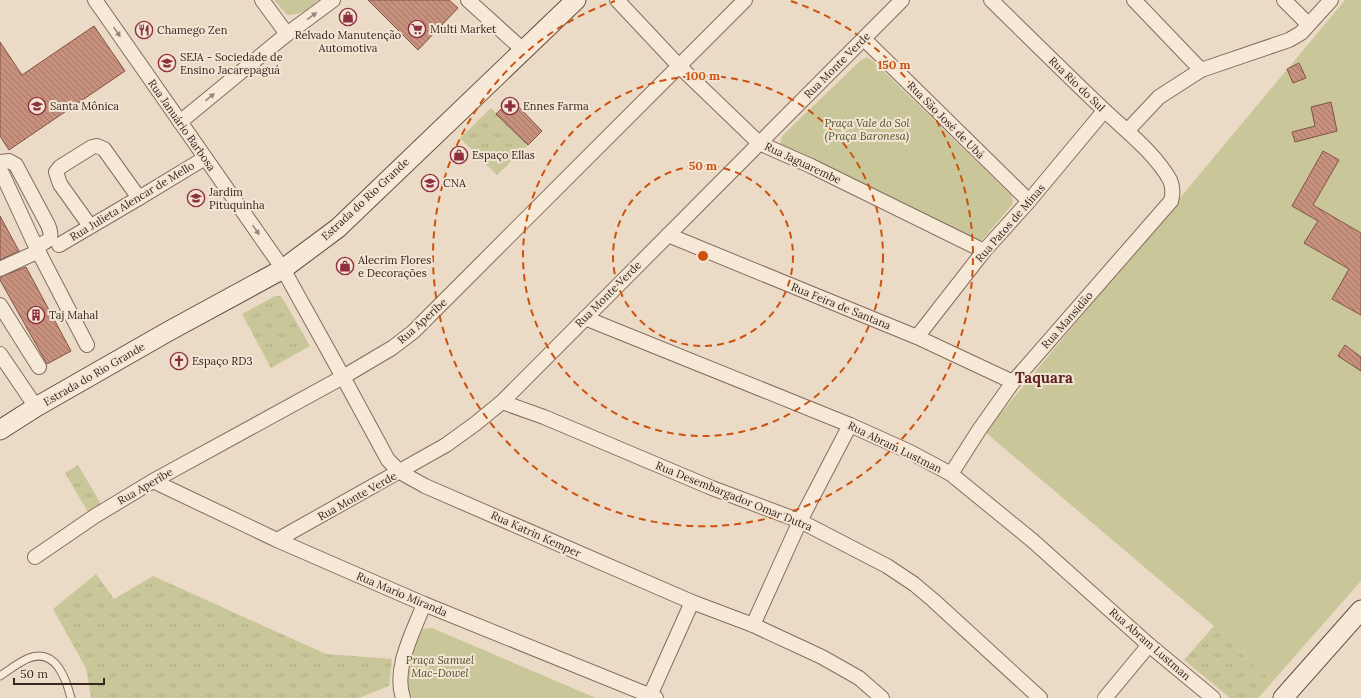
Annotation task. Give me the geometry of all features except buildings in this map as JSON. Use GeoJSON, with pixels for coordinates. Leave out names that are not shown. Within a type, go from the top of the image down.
{"type":"FeatureCollection","features":[{"type":"Feature","properties":{"kind":"main road","name":"Estrada do Rio Grande"},"geometry":{"type":"LineString","coordinates":[[0,430],[36,406],[168,331],[283,269],[338,228],[576,0]]}},
{"type":"Feature","properties":{"kind":"main road"},"geometry":{"type":"LineString","coordinates":[[1283,698],[1361,610]]}},
{"type":"Feature","properties":{"kind":"street","name":"Rua Januário Barbosa"},"geometry":{"type":"LineString","coordinates":[[95,0],[283,269]]}},
{"type":"Feature","properties":{"kind":"street"},"geometry":{"type":"LineString","coordinates":[[262,0],[287,34]]}},
{"type":"Feature","properties":{"kind":"street"},"geometry":{"type":"LineString","coordinates":[[180,122],[287,34],[333,0]]}},
{"type":"Feature","properties":{"kind":"street"},"geometry":{"type":"LineString","coordinates":[[468,0],[523,50]]}},
{"type":"Feature","properties":{"kind":"street","name":"Rua Jaguarembe"},"geometry":{"type":"LineString","coordinates":[[617,0],[679,66],[759,143],[811,166],[984,252]]}},
{"type":"Feature","properties":{"kind":"street","name":"Rua Aperibe"},"geometry":{"type":"LineString","coordinates":[[35,557],[95,516],[153,481],[343,377],[392,348],[413,332],[745,0]]}},
{"type":"Feature","properties":{"kind":"street","name":"Rua Monte Verde"},"geometry":{"type":"LineString","coordinates":[[277,540],[446,445],[502,402],[902,0]]}},
{"type":"Feature","properties":{"kind":"street","name":"Rua Rio do Sul"},"geometry":{"type":"LineString","coordinates":[[991,0],[1104,111],[1128,130],[1162,168]]}},
{"type":"Feature","properties":{"kind":"street"},"geometry":{"type":"LineString","coordinates":[[1134,0],[1201,70]]}},
{"type":"Feature","properties":{"kind":"street"},"geometry":{"type":"LineString","coordinates":[[1284,0],[1308,24]]}},
{"type":"Feature","properties":{"kind":"street"},"geometry":{"type":"LineString","coordinates":[[1128,130],[1159,97],[1201,70],[1289,40],[1301,33],[1331,0]]}},
{"type":"Feature","properties":{"kind":"street","name":"Rua São José de Ubá"},"geometry":{"type":"LineString","coordinates":[[864,39],[1029,201]]}},
{"type":"Feature","properties":{"kind":"street","name":"Rua Patos de Minas"},"geometry":{"type":"LineString","coordinates":[[917,337],[984,252],[1029,201],[1104,111]]}},
{"type":"Feature","properties":{"kind":"street"},"geometry":{"type":"LineString","coordinates":[[90,226],[60,184],[56,172],[60,167],[92,147],[102,147],[139,198]]}},
{"type":"Feature","properties":{"kind":"street","name":"Rua Julieta Alencar de Mello"},"geometry":{"type":"LineString","coordinates":[[59,245],[205,158]]}},
{"type":"Feature","properties":{"kind":"street"},"geometry":{"type":"LineString","coordinates":[[0,162],[9,161],[16,165],[50,231],[50,238],[38,249],[0,269]]}},
{"type":"Feature","properties":{"kind":"street","name":"Rua Mansidão"},"geometry":{"type":"LineString","coordinates":[[950,474],[1013,382],[1171,201],[1173,195],[1172,185],[1162,168]]}},
{"type":"Feature","properties":{"kind":"street"},"geometry":{"type":"LineString","coordinates":[[0,169],[38,249],[87,345]]}},
{"type":"Feature","properties":{"kind":"street","name":"Rua Feira de Santana"},"geometry":{"type":"LineString","coordinates":[[668,235],[917,337],[1013,382]]}},
{"type":"Feature","properties":{"kind":"street","name":"Rua Katrin Kemper"},"geometry":{"type":"LineString","coordinates":[[283,269],[388,460],[400,472],[425,486],[692,602],[753,625],[822,657],[859,678],[882,698]]}},
{"type":"Feature","properties":{"kind":"street"},"geometry":{"type":"LineString","coordinates":[[0,305],[39,367]]}},
{"type":"Feature","properties":{"kind":"street","name":"Rua Abram Lustman"},"geometry":{"type":"LineString","coordinates":[[585,318],[850,425],[910,452],[950,474],[1033,541],[1149,645],[1213,698]]}},
{"type":"Feature","properties":{"kind":"street"},"geometry":{"type":"LineString","coordinates":[[0,354],[36,406]]}},
{"type":"Feature","properties":{"kind":"street","name":"Rua Desembargador Omar Dutra"},"geometry":{"type":"LineString","coordinates":[[502,402],[544,417],[712,488],[800,521],[887,566],[914,584],[1040,698]]}},
{"type":"Feature","properties":{"kind":"street"},"geometry":{"type":"LineString","coordinates":[[753,625],[800,521],[850,425]]}},
{"type":"Feature","properties":{"kind":"street","name":"Rua Mario Miranda"},"geometry":{"type":"LineString","coordinates":[[153,481],[277,540],[424,604],[652,697]]}},
{"type":"Feature","properties":{"kind":"street"},"geometry":{"type":"LineString","coordinates":[[652,697],[692,602]]}},
{"type":"Feature","properties":{"kind":"street"},"geometry":{"type":"LineString","coordinates":[[403,698],[399,680],[402,661],[424,604]]}},
{"type":"Feature","properties":{"kind":"street"},"geometry":{"type":"LineString","coordinates":[[1105,698],[1149,645]]}},
{"type":"Feature","properties":{"kind":"lane"},"geometry":{"type":"LineString","coordinates":[[0,676],[31,657],[43,656],[60,668],[72,698]]}},
{"type":"Feature","properties":{"kind":"green space"},"geometry":{"type":"Polygon","coordinates":[[[274,0],[318,0],[300,13],[287,15],[274,0]]]}},
{"type":"Feature","properties":{"kind":"green space"},"geometry":{"type":"Polygon","coordinates":[[[1345,0],[1361,0],[1361,581],[1273,681],[1257,668],[1214,626],[985,432],[1345,0]]]}},
{"type":"Feature","properties":{"kind":"green space","name":"Praça Vale do Sol (Praça Baronesa)"},"geometry":{"type":"Polygon","coordinates":[[[867,57],[873,61],[1011,195],[1013,200],[1012,205],[983,239],[977,242],[785,148],[780,143],[782,136],[861,60],[867,57]]]}},
{"type":"Feature","properties":{"kind":"green space"},"geometry":{"type":"Polygon","coordinates":[[[491,108],[528,145],[497,175],[460,138],[491,108]]]}},
{"type":"Feature","properties":{"kind":"green space"},"geometry":{"type":"Polygon","coordinates":[[[275,296],[280,296],[283,299],[310,346],[271,368],[242,314],[275,296]]]}},
{"type":"Feature","properties":{"kind":"green space"},"geometry":{"type":"Polygon","coordinates":[[[78,465],[101,504],[88,512],[65,473],[78,465]]]}},
{"type":"Feature","properties":{"kind":"green space"},"geometry":{"type":"Polygon","coordinates":[[[96,574],[114,599],[153,576],[326,654],[392,659],[389,686],[359,698],[91,698],[86,668],[53,609],[96,574]]]}},
{"type":"Feature","properties":{"kind":"green space"},"geometry":{"type":"Polygon","coordinates":[[[1214,626],[1257,668],[1273,681],[1258,698],[1230,698],[1184,660],[1214,626]]]}},
{"type":"Feature","properties":{"kind":"green space","name":"Praça Samuel Mac-Dowel"},"geometry":{"type":"Polygon","coordinates":[[[432,628],[596,698],[405,698],[403,682],[416,636],[422,629],[432,628]]]}},
{"type":"Feature","properties":{"kind":"place","name":"Relvado Manutenção Automotiva"},"geometry":{"type":"Point","coordinates":[348,17]}},
{"type":"Feature","properties":{"kind":"place","name":"Multi Market"},"geometry":{"type":"Point","coordinates":[417,29]}},
{"type":"Feature","properties":{"kind":"place","name":"Chamego Zen"},"geometry":{"type":"Point","coordinates":[144,30]}},
{"type":"Feature","properties":{"kind":"place","name":"SEJA - Sociedade de Ensino Jacarepaguá"},"geometry":{"type":"Point","coordinates":[167,63]}},
{"type":"Feature","properties":{"kind":"place","name":"Santa Mônica"},"geometry":{"type":"Point","coordinates":[37,106]}},
{"type":"Feature","properties":{"kind":"place","name":"Ennes Farma"},"geometry":{"type":"Point","coordinates":[510,106]}},
{"type":"Feature","properties":{"kind":"place","name":"Espaço Ellas"},"geometry":{"type":"Point","coordinates":[459,155]}},
{"type":"Feature","properties":{"kind":"place","name":"CNA"},"geometry":{"type":"Point","coordinates":[430,183]}},
{"type":"Feature","properties":{"kind":"place","name":"Jardim Pituquinha"},"geometry":{"type":"Point","coordinates":[196,198]}},
{"type":"Feature","properties":{"kind":"place","name":"Alecrim Flores e Decorações"},"geometry":{"type":"Point","coordinates":[345,266]}},
{"type":"Feature","properties":{"kind":"place","name":"Taj Mahal"},"geometry":{"type":"Point","coordinates":[36,315]}},
{"type":"Feature","properties":{"kind":"place","name":"Espaço RD3"},"geometry":{"type":"Point","coordinates":[179,361]}},
{"type":"Feature","properties":{"kind":"district","name":"Taquara"},"geometry":{"type":"Point","coordinates":[1044,377]}}]}
